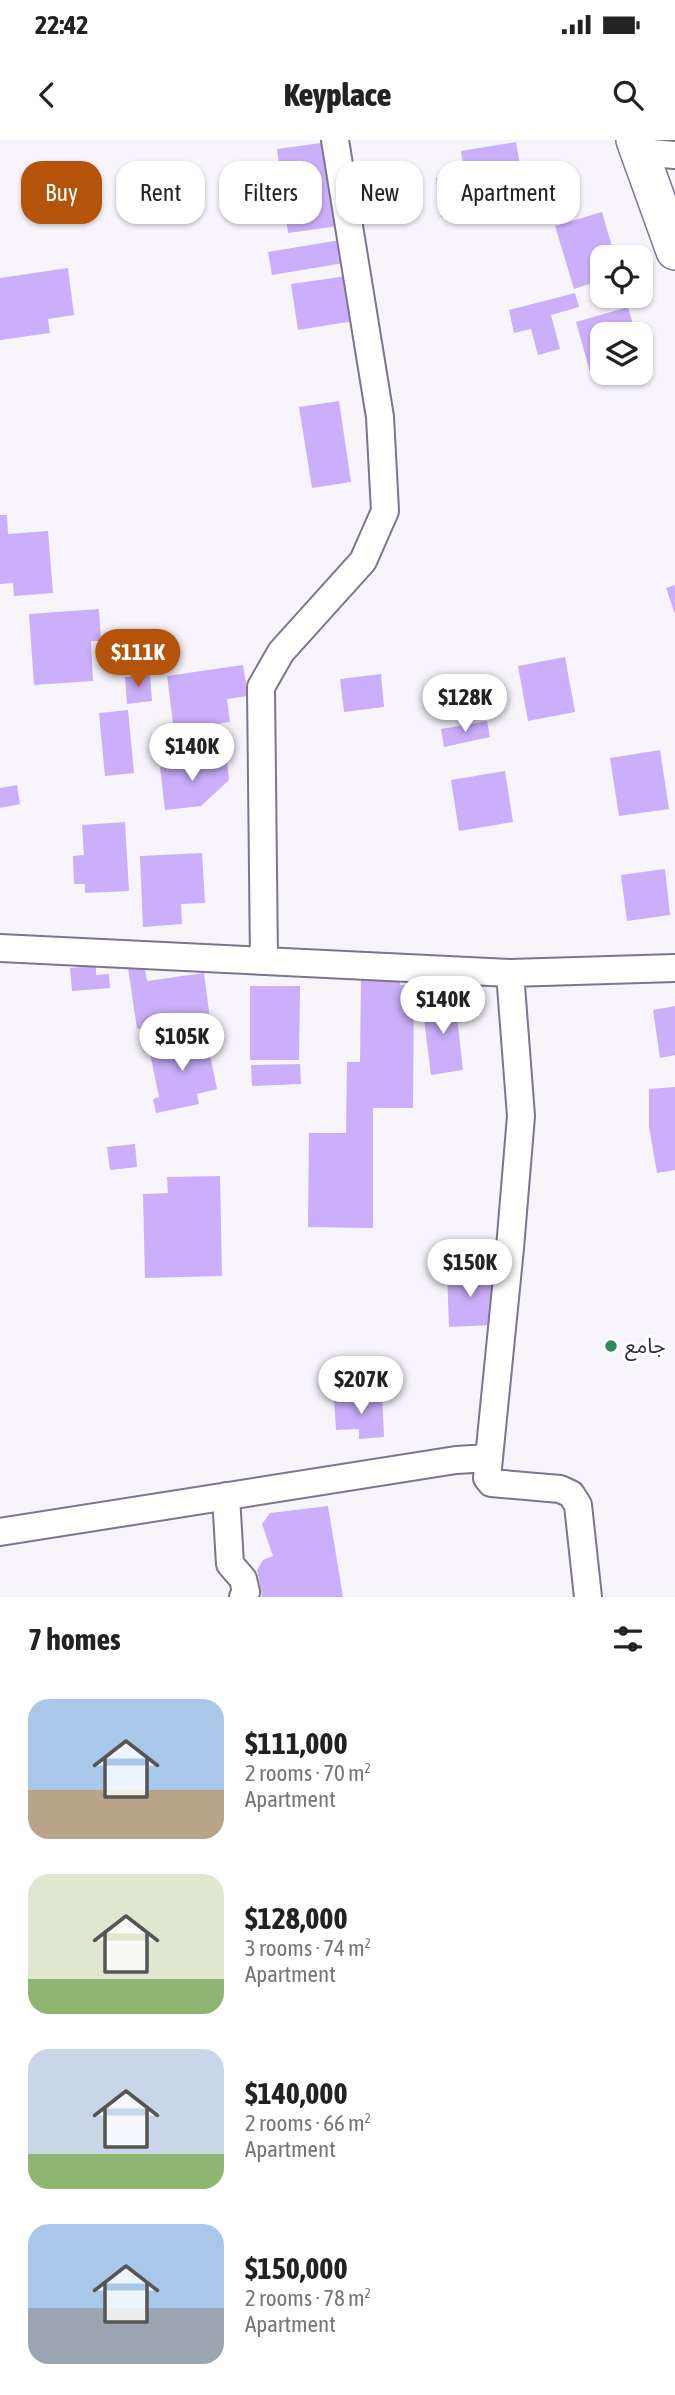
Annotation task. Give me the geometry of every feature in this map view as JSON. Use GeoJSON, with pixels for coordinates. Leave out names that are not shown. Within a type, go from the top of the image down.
{"type":"FeatureCollection","features":[{"type":"Feature","properties":{"kind":"street"},"geometry":{"type":"LineString","coordinates":[[264,961],[261,688],[281,652],[363,561],[385,511],[380,417],[335,140]]}},
{"type":"Feature","properties":{"kind":"street"},"geometry":{"type":"LineString","coordinates":[[637,146],[675,155]]}},
{"type":"Feature","properties":{"kind":"street"},"geometry":{"type":"LineString","coordinates":[[637,146],[675,251]]}},
{"type":"Feature","properties":{"kind":"street"},"geometry":{"type":"LineString","coordinates":[[0,948],[510,973],[675,968]]}},
{"type":"Feature","properties":{"kind":"street"},"geometry":{"type":"LineString","coordinates":[[510,973],[521,1116],[488,1482],[560,1489],[571,1494],[578,1506],[588,1597]]}},
{"type":"Feature","properties":{"kind":"street"},"geometry":{"type":"LineString","coordinates":[[0,1532],[456,1460],[489,1458]]}},
{"type":"Feature","properties":{"kind":"street"},"geometry":{"type":"LineString","coordinates":[[226,1496],[230,1564],[243,1579],[246,1592],[243,1597]]}},
{"type":"Feature","properties":{"kind":"building"},"geometry":{"type":"Polygon","coordinates":[[[328,142],[336,224],[339,226],[288,233],[287,224],[322,224],[322,161],[279,161],[277,149],[328,142]]]}},
{"type":"Feature","properties":{"kind":"building"},"geometry":{"type":"Polygon","coordinates":[[[516,142],[519,161],[463,161],[461,151],[516,142]]]}},
{"type":"Feature","properties":{"kind":"building"},"geometry":{"type":"Polygon","coordinates":[[[602,212],[612,245],[590,245],[590,284],[574,289],[555,226],[580,224],[580,219],[602,212]]]}},
{"type":"Feature","properties":{"kind":"building"},"geometry":{"type":"Polygon","coordinates":[[[340,240],[344,263],[272,275],[268,252],[340,240]]]}},
{"type":"Feature","properties":{"kind":"building"},"geometry":{"type":"Polygon","coordinates":[[[68,268],[74,315],[48,319],[50,333],[0,340],[0,278],[68,268]]]}},
{"type":"Feature","properties":{"kind":"building"},"geometry":{"type":"Polygon","coordinates":[[[347,276],[354,321],[298,330],[291,284],[347,276]]]}},
{"type":"Feature","properties":{"kind":"building"},"geometry":{"type":"Polygon","coordinates":[[[575,293],[579,307],[551,315],[560,349],[538,355],[531,329],[514,333],[509,310],[575,293]]]}},
{"type":"Feature","properties":{"kind":"building"},"geometry":{"type":"Polygon","coordinates":[[[628,308],[632,322],[590,322],[590,372],[576,322],[628,308]]]}},
{"type":"Feature","properties":{"kind":"building"},"geometry":{"type":"Polygon","coordinates":[[[339,401],[351,482],[312,488],[299,407],[339,401]]]}},
{"type":"Feature","properties":{"kind":"building"},"geometry":{"type":"Polygon","coordinates":[[[0,515],[7,515],[8,534],[48,531],[53,593],[14,596],[13,583],[0,584],[0,515]]]}},
{"type":"Feature","properties":{"kind":"building"},"geometry":{"type":"Polygon","coordinates":[[[675,585],[675,614],[666,588],[675,585]]]}},
{"type":"Feature","properties":{"kind":"building"},"geometry":{"type":"Polygon","coordinates":[[[99,609],[101,641],[91,641],[93,681],[34,685],[29,614],[99,609]]]}},
{"type":"Feature","properties":{"kind":"building"},"geometry":{"type":"Polygon","coordinates":[[[565,657],[575,712],[528,721],[518,666],[565,657]]]}},
{"type":"Feature","properties":{"kind":"building"},"geometry":{"type":"Polygon","coordinates":[[[243,665],[248,696],[227,699],[230,722],[174,730],[167,676],[243,665]]]}},
{"type":"Feature","properties":{"kind":"building"},"geometry":{"type":"Polygon","coordinates":[[[381,674],[384,707],[344,712],[340,679],[381,674]]]}},
{"type":"Feature","properties":{"kind":"building"},"geometry":{"type":"Polygon","coordinates":[[[150,675],[152,701],[127,704],[125,677],[150,675]]]}},
{"type":"Feature","properties":{"kind":"building"},"geometry":{"type":"Polygon","coordinates":[[[128,710],[134,773],[105,776],[99,713],[128,710]]]}},
{"type":"Feature","properties":{"kind":"building"},"geometry":{"type":"Polygon","coordinates":[[[487,721],[490,737],[444,747],[441,729],[487,721]]]}},
{"type":"Feature","properties":{"kind":"building"},"geometry":{"type":"Polygon","coordinates":[[[660,750],[669,809],[619,816],[610,758],[660,750]]]}},
{"type":"Feature","properties":{"kind":"building"},"geometry":{"type":"Polygon","coordinates":[[[227,760],[229,780],[201,806],[165,810],[160,767],[227,760]]]}},
{"type":"Feature","properties":{"kind":"building"},"geometry":{"type":"Polygon","coordinates":[[[505,771],[513,822],[459,831],[451,780],[505,771]]]}},
{"type":"Feature","properties":{"kind":"building"},"geometry":{"type":"Polygon","coordinates":[[[17,785],[20,804],[0,808],[0,788],[17,785]]]}},
{"type":"Feature","properties":{"kind":"building"},"geometry":{"type":"Polygon","coordinates":[[[125,822],[129,891],[85,893],[85,884],[74,884],[73,856],[84,855],[82,825],[125,822]]]}},
{"type":"Feature","properties":{"kind":"building"},"geometry":{"type":"Polygon","coordinates":[[[202,853],[205,903],[181,904],[182,924],[143,927],[140,856],[202,853]]]}},
{"type":"Feature","properties":{"kind":"building"},"geometry":{"type":"Polygon","coordinates":[[[665,869],[670,915],[627,921],[621,875],[665,869]]]}},
{"type":"Feature","properties":{"kind":"building"},"geometry":{"type":"Polygon","coordinates":[[[143,958],[147,981],[204,973],[210,1019],[137,1029],[127,961],[143,958]]]}},
{"type":"Feature","properties":{"kind":"building"},"geometry":{"type":"Polygon","coordinates":[[[96,966],[96,975],[109,974],[110,988],[72,991],[70,968],[96,966]]]}},
{"type":"Feature","properties":{"kind":"building"},"geometry":{"type":"Polygon","coordinates":[[[361,976],[399,976],[400,985],[414,985],[413,1108],[373,1108],[373,1228],[308,1227],[309,1133],[346,1133],[347,1062],[360,1062],[361,976]]]}},
{"type":"Feature","properties":{"kind":"building"},"geometry":{"type":"Polygon","coordinates":[[[250,986],[300,986],[299,1060],[250,1060],[250,986]]]}},
{"type":"Feature","properties":{"kind":"building"},"geometry":{"type":"Polygon","coordinates":[[[455,998],[463,1070],[431,1075],[422,1002],[455,998]]]}},
{"type":"Feature","properties":{"kind":"building"},"geometry":{"type":"Polygon","coordinates":[[[675,1006],[675,1055],[660,1058],[653,1010],[675,1006]]]}},
{"type":"Feature","properties":{"kind":"building"},"geometry":{"type":"Polygon","coordinates":[[[206,1036],[217,1089],[197,1094],[199,1104],[156,1113],[153,1099],[159,1097],[149,1048],[206,1036]]]}},
{"type":"Feature","properties":{"kind":"building"},"geometry":{"type":"Polygon","coordinates":[[[300,1064],[301,1084],[252,1086],[251,1065],[300,1064]]]}},
{"type":"Feature","properties":{"kind":"building"},"geometry":{"type":"Polygon","coordinates":[[[675,1087],[675,1170],[657,1173],[649,1127],[649,1089],[675,1087]]]}},
{"type":"Feature","properties":{"kind":"building"},"geometry":{"type":"Polygon","coordinates":[[[135,1144],[137,1167],[110,1170],[107,1147],[135,1144]]]}},
{"type":"Feature","properties":{"kind":"building"},"geometry":{"type":"Polygon","coordinates":[[[220,1176],[222,1276],[145,1278],[143,1194],[168,1193],[167,1177],[220,1176]]]}},
{"type":"Feature","properties":{"kind":"building"},"geometry":{"type":"Polygon","coordinates":[[[447,1271],[490,1271],[494,1325],[449,1327],[447,1271]]]}},
{"type":"Feature","properties":{"kind":"building"},"geometry":{"type":"Polygon","coordinates":[[[386,1369],[387,1392],[354,1393],[353,1370],[386,1369]]]}},
{"type":"Feature","properties":{"kind":"building"},"geometry":{"type":"Polygon","coordinates":[[[382,1396],[384,1437],[359,1439],[359,1429],[336,1430],[334,1399],[382,1396]]]}},
{"type":"Feature","properties":{"kind":"building"},"geometry":{"type":"Polygon","coordinates":[[[328,1506],[343,1597],[262,1597],[257,1570],[263,1560],[273,1556],[262,1524],[270,1513],[328,1506]]]}},
{"type":"Feature","properties":{"kind":"place","name":"جامع"},"geometry":{"type":"Point","coordinates":[611,1346]}}]}
